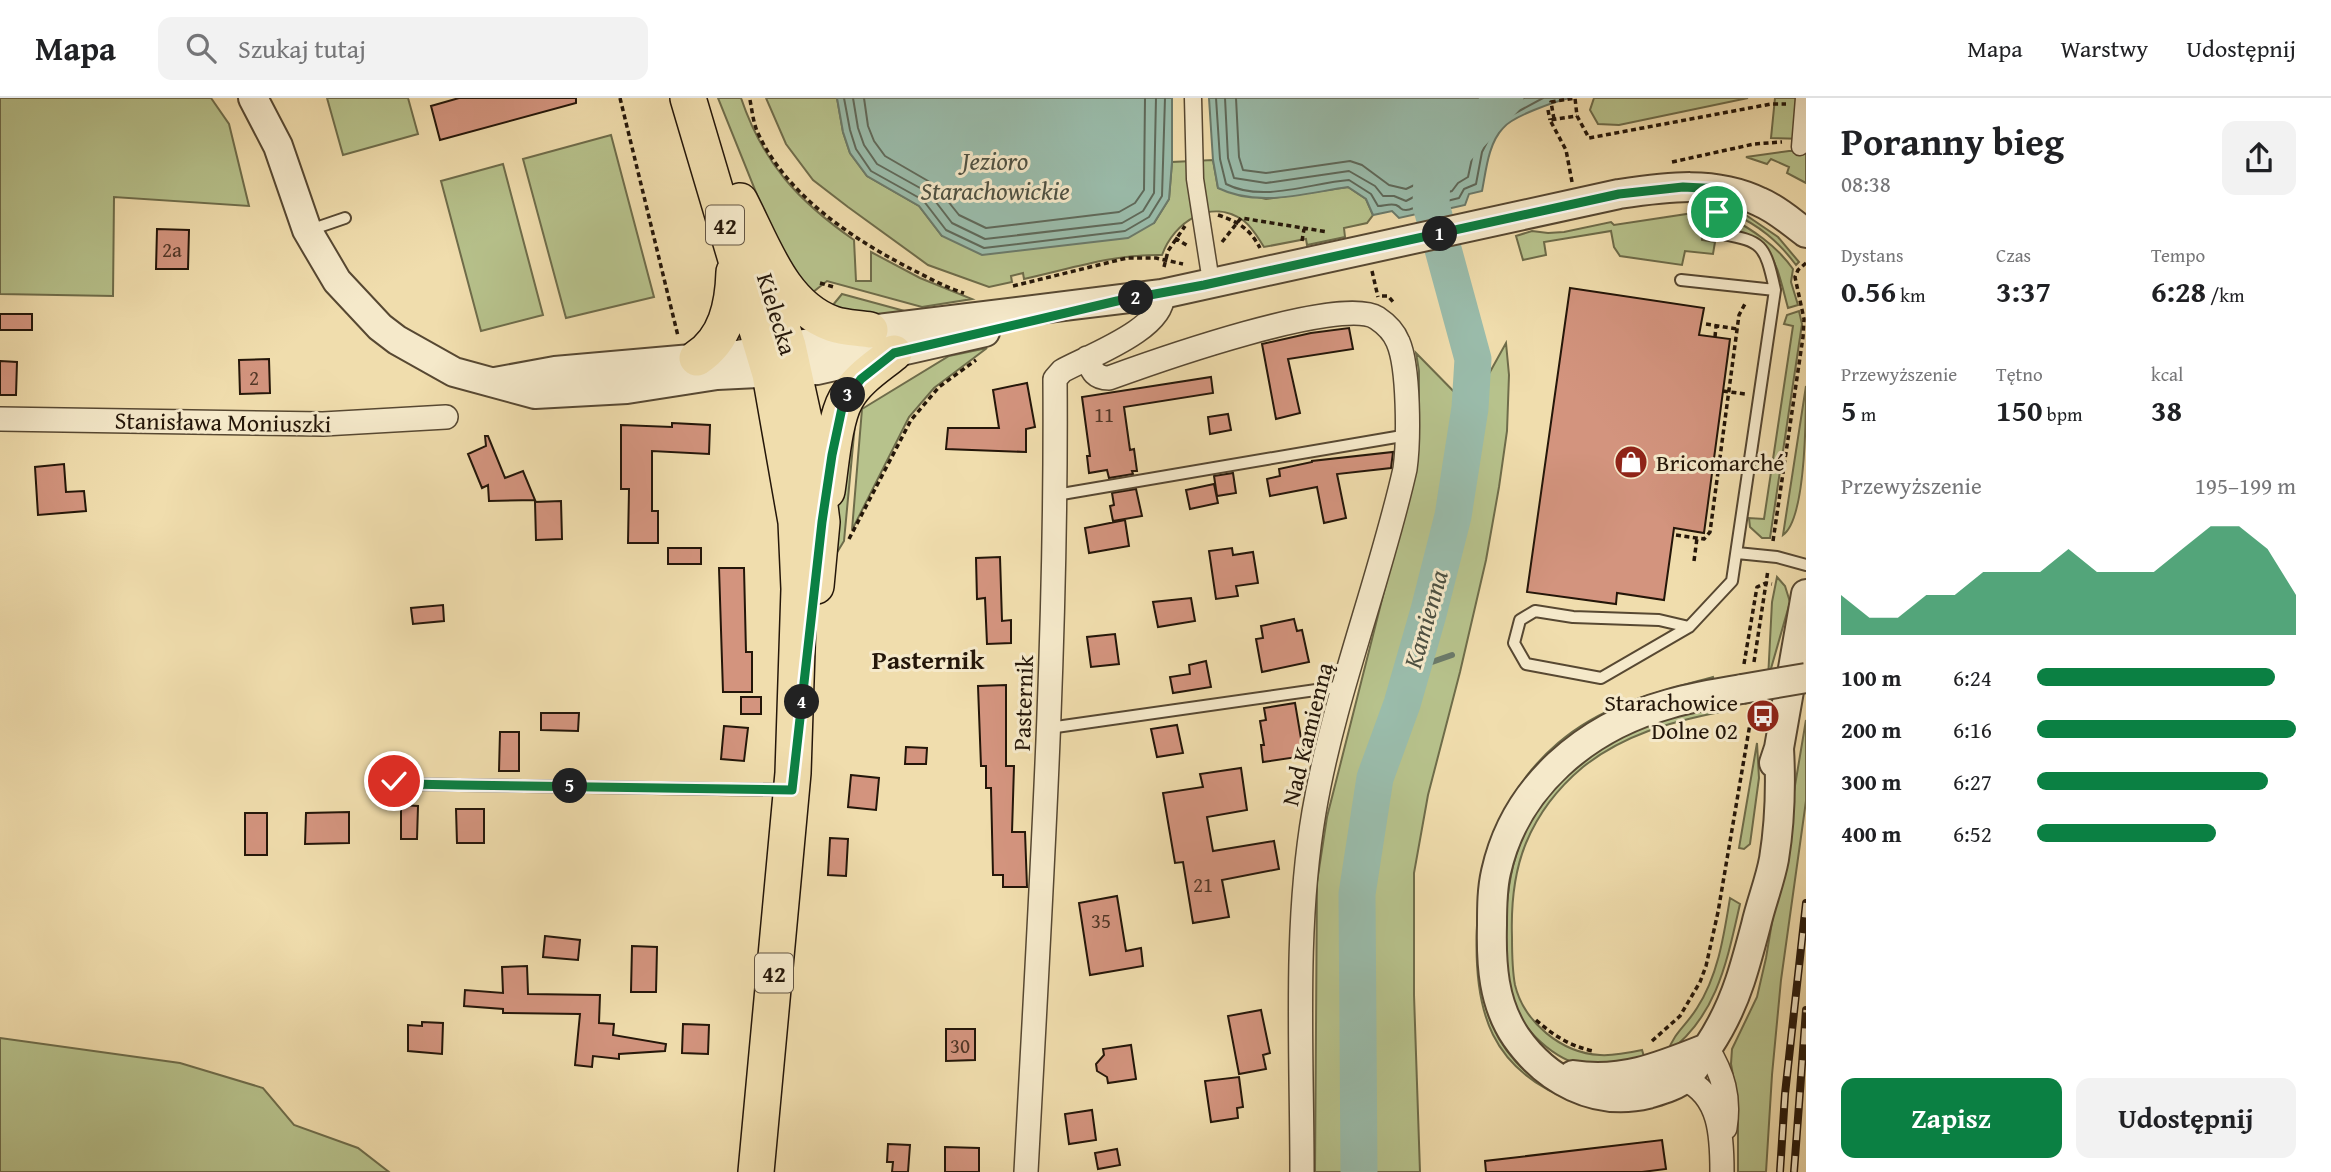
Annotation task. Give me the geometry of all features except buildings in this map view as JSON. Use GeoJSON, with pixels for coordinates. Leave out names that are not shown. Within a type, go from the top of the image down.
{"type":"FeatureCollection","features":[{"type":"Feature","properties":{"kind":"main road","name":"Kielecka"},"geometry":{"type":"LineString","coordinates":[[688,98],[735,258],[779,361]]}},
{"type":"Feature","properties":{"kind":"main road","name":"Kielecka"},"geometry":{"type":"LineString","coordinates":[[705,98],[740,201],[779,361]]}},
{"type":"Feature","properties":{"kind":"main road"},"geometry":{"type":"LineString","coordinates":[[740,201],[777,273],[796,302],[832,324],[882,342],[842,408],[832,455],[833,535]]}},
{"type":"Feature","properties":{"kind":"main road"},"geometry":{"type":"LineString","coordinates":[[688,348],[713,345],[724,324],[732,303],[735,258]]}},
{"type":"Feature","properties":{"kind":"main road","name":"42"},"geometry":{"type":"LineString","coordinates":[[779,361],[833,535],[792,782]]}},
{"type":"Feature","properties":{"kind":"main road","name":"42"},"geometry":{"type":"LineString","coordinates":[[756,1172],[792,782],[799,589],[796,522],[779,361]]}},
{"type":"Feature","properties":{"kind":"street"},"geometry":{"type":"LineString","coordinates":[[253,98],[278,146],[307,230],[327,266],[380,327],[397,340],[454,372],[536,394],[627,388],[717,375],[779,361]]}},
{"type":"Feature","properties":{"kind":"street"},"geometry":{"type":"LineString","coordinates":[[1193,98],[1195,179],[1207,263]]}},
{"type":"Feature","properties":{"kind":"street"},"geometry":{"type":"LineString","coordinates":[[1800,147],[1802,102]]}},
{"type":"Feature","properties":{"kind":"street"},"geometry":{"type":"LineString","coordinates":[[495,382],[688,348],[779,361],[817,370],[882,342],[1162,294],[1619,194],[1683,187],[1723,189],[1760,201],[1804,233]]}},
{"type":"Feature","properties":{"kind":"street","name":"Pasternik"},"geometry":{"type":"LineString","coordinates":[[1026,1172],[1049,728],[1056,495],[1055,379],[1062,370],[1148,324],[1161,308],[1162,294]]}},
{"type":"Feature","properties":{"kind":"street","name":"Nad Kamienną"},"geometry":{"type":"LineString","coordinates":[[1087,358],[1093,373],[1101,378],[1109,378],[1202,345],[1318,317],[1359,313],[1370,315],[1381,322],[1394,334],[1400,347],[1408,435],[1401,488],[1345,685],[1314,811],[1307,862],[1302,975],[1302,1172]]}},
{"type":"Feature","properties":{"kind":"street","name":"Stanisława Moniuszki"},"geometry":{"type":"LineString","coordinates":[[0,419],[323,425],[446,416]]}},
{"type":"Feature","properties":{"kind":"street"},"geometry":{"type":"LineString","coordinates":[[1806,594],[1779,748],[1759,827],[1756,922],[1735,996],[1719,1030],[1697,1067],[1677,1071],[1663,1089],[1636,1097],[1606,1097],[1572,1087],[1541,1064],[1516,1037],[1499,1003],[1492,971],[1495,874],[1517,816],[1538,784],[1553,768],[1600,732],[1629,718],[1747,682],[1806,678]]}},
{"type":"Feature","properties":{"kind":"street"},"geometry":{"type":"LineString","coordinates":[[1707,1048],[1703,1070],[1707,1095]]}},
{"type":"Feature","properties":{"kind":"street"},"geometry":{"type":"LineString","coordinates":[[1707,1048],[1724,1082],[1727,1102],[1722,1172]]}},
{"type":"Feature","properties":{"kind":"street"},"geometry":{"type":"LineString","coordinates":[[1677,1071],[1707,1095],[1713,1106],[1722,1148]]}},
{"type":"Feature","properties":{"kind":"lane"},"geometry":{"type":"LineString","coordinates":[[1689,627],[1659,620],[1573,617],[1535,611],[1520,620],[1514,643],[1526,664],[1601,678],[1689,627],[1732,581],[1774,290],[1761,247],[1753,240],[1713,232],[1723,189]]}},
{"type":"Feature","properties":{"kind":"lane"},"geometry":{"type":"LineString","coordinates":[[307,230],[345,218]]}},
{"type":"Feature","properties":{"kind":"lane"},"geometry":{"type":"LineString","coordinates":[[1681,280],[1774,290]]}},
{"type":"Feature","properties":{"kind":"lane"},"geometry":{"type":"LineString","coordinates":[[1056,495],[1408,435]]}},
{"type":"Feature","properties":{"kind":"lane"},"geometry":{"type":"LineString","coordinates":[[1737,553],[1777,557],[1806,565]]}},
{"type":"Feature","properties":{"kind":"lane"},"geometry":{"type":"LineString","coordinates":[[1049,728],[1345,685]]}},
{"type":"Feature","properties":{"kind":"lane"},"geometry":{"type":"LineString","coordinates":[[394,781],[445,785],[792,782]]}},
{"type":"Feature","properties":{"kind":"path"},"geometry":{"type":"LineString","coordinates":[[620,98],[688,348]]}},
{"type":"Feature","properties":{"kind":"path"},"geometry":{"type":"LineString","coordinates":[[1552,120],[1551,102],[1575,98],[1577,116],[1589,138],[1770,104],[1802,102]]}},
{"type":"Feature","properties":{"kind":"path"},"geometry":{"type":"LineString","coordinates":[[750,100],[756,128],[769,152],[791,181],[821,211],[892,260],[962,293],[974,292]]}},
{"type":"Feature","properties":{"kind":"path"},"geometry":{"type":"LineString","coordinates":[[1548,110],[1566,150],[1573,191]]}},
{"type":"Feature","properties":{"kind":"path"},"geometry":{"type":"LineString","coordinates":[[1552,120],[1577,116]]}},
{"type":"Feature","properties":{"kind":"path"},"geometry":{"type":"LineString","coordinates":[[1011,286],[1127,258],[1156,258],[1192,265],[1207,263],[1241,218],[1332,233]]}},
{"type":"Feature","properties":{"kind":"path"},"geometry":{"type":"LineString","coordinates":[[1301,243],[1304,229]]}},
{"type":"Feature","properties":{"kind":"path"},"geometry":{"type":"LineString","coordinates":[[1773,537],[1803,337],[1804,319],[1795,276],[1806,263]]}},
{"type":"Feature","properties":{"kind":"path"},"geometry":{"type":"LineString","coordinates":[[1374,278],[1378,295]]}},
{"type":"Feature","properties":{"kind":"path"},"geometry":{"type":"LineString","coordinates":[[1676,535],[1704,539],[1710,532],[1739,315],[1749,297]]}},
{"type":"Feature","properties":{"kind":"path"},"geometry":{"type":"LineString","coordinates":[[1706,324],[1737,329]]}},
{"type":"Feature","properties":{"kind":"path"},"geometry":{"type":"LineString","coordinates":[[1715,337],[1716,326]]}},
{"type":"Feature","properties":{"kind":"path"},"geometry":{"type":"LineString","coordinates":[[833,535],[911,420],[939,387],[986,353]]}},
{"type":"Feature","properties":{"kind":"path"},"geometry":{"type":"LineString","coordinates":[[1723,391],[1751,395]]}},
{"type":"Feature","properties":{"kind":"path"},"geometry":{"type":"LineString","coordinates":[[1694,561],[1697,538]]}},
{"type":"Feature","properties":{"kind":"path"},"geometry":{"type":"LineString","coordinates":[[1747,682],[1767,575]]}},
{"type":"Feature","properties":{"kind":"path"},"geometry":{"type":"LineString","coordinates":[[1644,1044],[1655,1040],[1680,1016],[1706,966],[1718,912],[1757,587],[1766,583],[1772,584]]}},
{"type":"Feature","properties":{"kind":"path"},"geometry":{"type":"LineString","coordinates":[[1531,1011],[1537,1021],[1558,1038],[1573,1046],[1597,1051]]}},
{"type":"Feature","properties":{"kind":"green space"},"geometry":{"type":"Polygon","coordinates":[[[0,98],[211,98],[229,124],[249,206],[114,197],[113,296],[0,294],[0,98]]]}},
{"type":"Feature","properties":{"kind":"green space"},"geometry":{"type":"Polygon","coordinates":[[[327,98],[408,98],[418,134],[343,155],[327,98]]]}},
{"type":"Feature","properties":{"kind":"green space"},"geometry":{"type":"Polygon","coordinates":[[[718,98],[741,98],[760,142],[785,179],[799,195],[854,240],[856,281],[871,281],[871,252],[920,278],[972,299],[922,307],[827,281],[808,296],[784,262],[718,98]]]}},
{"type":"Feature","properties":{"kind":"green space"},"geometry":{"type":"Polygon","coordinates":[[[766,98],[837,98],[850,153],[867,176],[919,206],[942,236],[1154,223],[1169,199],[1172,162],[1213,160],[1218,188],[1266,199],[1348,187],[1366,199],[1373,215],[1367,223],[1344,228],[1345,237],[1307,245],[1306,239],[1264,247],[1244,221],[1231,214],[1207,213],[1195,217],[1175,232],[1162,255],[1109,260],[1024,279],[1023,273],[1011,276],[1012,282],[989,287],[928,265],[813,180],[786,144],[766,98]]]}},
{"type":"Feature","properties":{"kind":"green space"},"geometry":{"type":"Polygon","coordinates":[[[1594,98],[1748,98],[1619,125],[1598,124],[1590,110],[1594,98]]]}},
{"type":"Feature","properties":{"kind":"green space"},"geometry":{"type":"Polygon","coordinates":[[[1775,98],[1806,98],[1806,139],[1771,138],[1775,98]]]}},
{"type":"Feature","properties":{"kind":"green space"},"geometry":{"type":"Polygon","coordinates":[[[611,135],[654,297],[566,318],[523,159],[611,135]]]}},
{"type":"Feature","properties":{"kind":"green space"},"geometry":{"type":"Polygon","coordinates":[[[1806,151],[1806,183],[1787,173],[1789,167],[1771,159],[1767,164],[1746,157],[1806,151]]]}},
{"type":"Feature","properties":{"kind":"green space"},"geometry":{"type":"Polygon","coordinates":[[[503,164],[543,315],[481,331],[441,181],[503,164]]]}},
{"type":"Feature","properties":{"kind":"green space"},"geometry":{"type":"Polygon","coordinates":[[[1740,211],[1778,237],[1799,262],[1796,265],[1767,234],[1731,213],[1740,211]]]}},
{"type":"Feature","properties":{"kind":"green space"},"geometry":{"type":"Polygon","coordinates":[[[1700,212],[1702,240],[1715,242],[1713,254],[1685,251],[1682,265],[1620,256],[1614,247],[1611,231],[1544,242],[1546,255],[1523,260],[1516,236],[1532,231],[1564,232],[1611,222],[1614,225],[1700,212]]]}},
{"type":"Feature","properties":{"kind":"green space"},"geometry":{"type":"Polygon","coordinates":[[[1727,216],[1763,239],[1786,260],[1793,269],[1791,282],[1798,305],[1788,308],[1775,265],[1763,247],[1754,240],[1723,227],[1727,216]]]}},
{"type":"Feature","properties":{"kind":"green space"},"geometry":{"type":"Polygon","coordinates":[[[842,294],[912,313],[878,316],[828,311],[842,294]]]}},
{"type":"Feature","properties":{"kind":"green space"},"geometry":{"type":"Polygon","coordinates":[[[1799,311],[1802,324],[1770,538],[1762,538],[1750,527],[1749,518],[1764,519],[1793,326],[1784,324],[1787,315],[1799,311]]]}},
{"type":"Feature","properties":{"kind":"green space"},"geometry":{"type":"Polygon","coordinates":[[[1506,343],[1509,375],[1507,431],[1499,487],[1486,560],[1428,795],[1414,873],[1414,995],[1420,1172],[1315,1172],[1317,882],[1327,817],[1413,477],[1419,418],[1419,371],[1416,353],[1470,408],[1506,343]]]}},
{"type":"Feature","properties":{"kind":"green space"},"geometry":{"type":"Polygon","coordinates":[[[987,348],[934,388],[909,417],[852,530],[862,409],[949,356],[987,348]]]}},
{"type":"Feature","properties":{"kind":"green space"},"geometry":{"type":"Polygon","coordinates":[[[1806,386],[1805,442],[1800,489],[1791,525],[1783,535],[1806,386]]]}},
{"type":"Feature","properties":{"kind":"green space"},"geometry":{"type":"Polygon","coordinates":[[[855,424],[844,541],[830,564],[838,484],[855,424]]]}},
{"type":"Feature","properties":{"kind":"green space"},"geometry":{"type":"Polygon","coordinates":[[[1777,577],[1785,586],[1790,602],[1768,679],[1772,602],[1777,577]]]}},
{"type":"Feature","properties":{"kind":"green space"},"geometry":{"type":"Polygon","coordinates":[[[1713,677],[1714,681],[1599,718],[1550,753],[1479,957],[1482,992],[1499,1039],[1520,1066],[1534,1078],[1578,1103],[1548,1090],[1506,1056],[1493,1035],[1484,1011],[1479,985],[1477,926],[1483,874],[1489,850],[1509,803],[1522,782],[1558,743],[1593,718],[1612,709],[1671,688],[1713,677]]]}},
{"type":"Feature","properties":{"kind":"green space"},"geometry":{"type":"Polygon","coordinates":[[[1719,706],[1720,712],[1648,731],[1598,756],[1558,792],[1543,811],[1526,843],[1516,877],[1512,913],[1513,967],[1520,999],[1536,1023],[1558,1042],[1586,1053],[1600,1055],[1642,1050],[1646,1063],[1602,1068],[1588,1067],[1563,1058],[1541,1042],[1523,1022],[1508,982],[1505,941],[1508,897],[1515,857],[1521,841],[1552,789],[1575,766],[1597,750],[1644,724],[1719,706]]]}},
{"type":"Feature","properties":{"kind":"green space"},"geometry":{"type":"Polygon","coordinates":[[[1806,720],[1806,801],[1781,980],[1766,1172],[1738,1172],[1738,1104],[1731,1064],[1732,1049],[1757,997],[1766,958],[1806,720]]]}},
{"type":"Feature","properties":{"kind":"green space"},"geometry":{"type":"Polygon","coordinates":[[[1757,743],[1759,778],[1750,844],[1744,849],[1739,848],[1757,743]]]}},
{"type":"Feature","properties":{"kind":"green space"},"geometry":{"type":"Polygon","coordinates":[[[1730,898],[1740,904],[1717,986],[1698,1023],[1667,1053],[1710,983],[1719,955],[1730,898]]]}},
{"type":"Feature","properties":{"kind":"green space"},"geometry":{"type":"Polygon","coordinates":[[[0,1038],[180,1063],[263,1088],[294,1125],[358,1148],[389,1172],[0,1172],[0,1038]]]}},
{"type":"Feature","properties":{"kind":"water","name":"Jezioro Starachowickie"},"geometry":{"type":"Polygon","coordinates":[[[837,98],[1172,98],[1169,199],[1154,223],[1128,238],[982,255],[942,236],[919,206],[867,176],[850,153],[837,98]]]}},
{"type":"Feature","properties":{"kind":"water"},"geometry":{"type":"Polygon","coordinates":[[[1209,98],[1569,98],[1524,114],[1503,128],[1491,150],[1482,191],[1469,194],[1465,205],[1438,211],[1435,205],[1427,207],[1426,212],[1399,218],[1392,211],[1373,215],[1366,199],[1348,187],[1266,198],[1233,194],[1218,188],[1213,160],[1209,98]]]}},
{"type":"Feature","properties":{"kind":"waterway","name":"Kamienna"},"geometry":{"type":"LineString","coordinates":[[1359,1172],[1357,894],[1375,778],[1402,704],[1428,614],[1453,516],[1470,408],[1473,359],[1431,205],[1432,174],[1505,98]]}},
{"type":"Feature","properties":{"kind":"waterway"},"geometry":{"type":"LineString","coordinates":[[1412,669],[1452,655]]}},
{"type":"Feature","properties":{"kind":"railway"},"geometry":{"type":"LineString","coordinates":[[1780,1172],[1785,1094],[1806,903]]}},
{"type":"Feature","properties":{"kind":"railway"},"geometry":{"type":"LineString","coordinates":[[1794,1172],[1806,1010]]}},
{"type":"Feature","properties":{"kind":"place","name":"Bricomarché"},"geometry":{"type":"Point","coordinates":[1631,462]}},
{"type":"Feature","properties":{"kind":"place","name":"Starachowice Dolne 02"},"geometry":{"type":"Point","coordinates":[1763,716]}},
{"type":"Feature","properties":{"kind":"district","name":"Pasternik"},"geometry":{"type":"Point","coordinates":[928,659]}},
{"type":"Feature","properties":{"kind":"route"},"geometry":{"type":"LineString","coordinates":[[394,781],[407,784],[792,790],[822,522],[842,408],[861,379],[894,353],[1117,301],[1162,294],[1619,194],[1683,187],[1723,189],[1717,212]]}}]}
